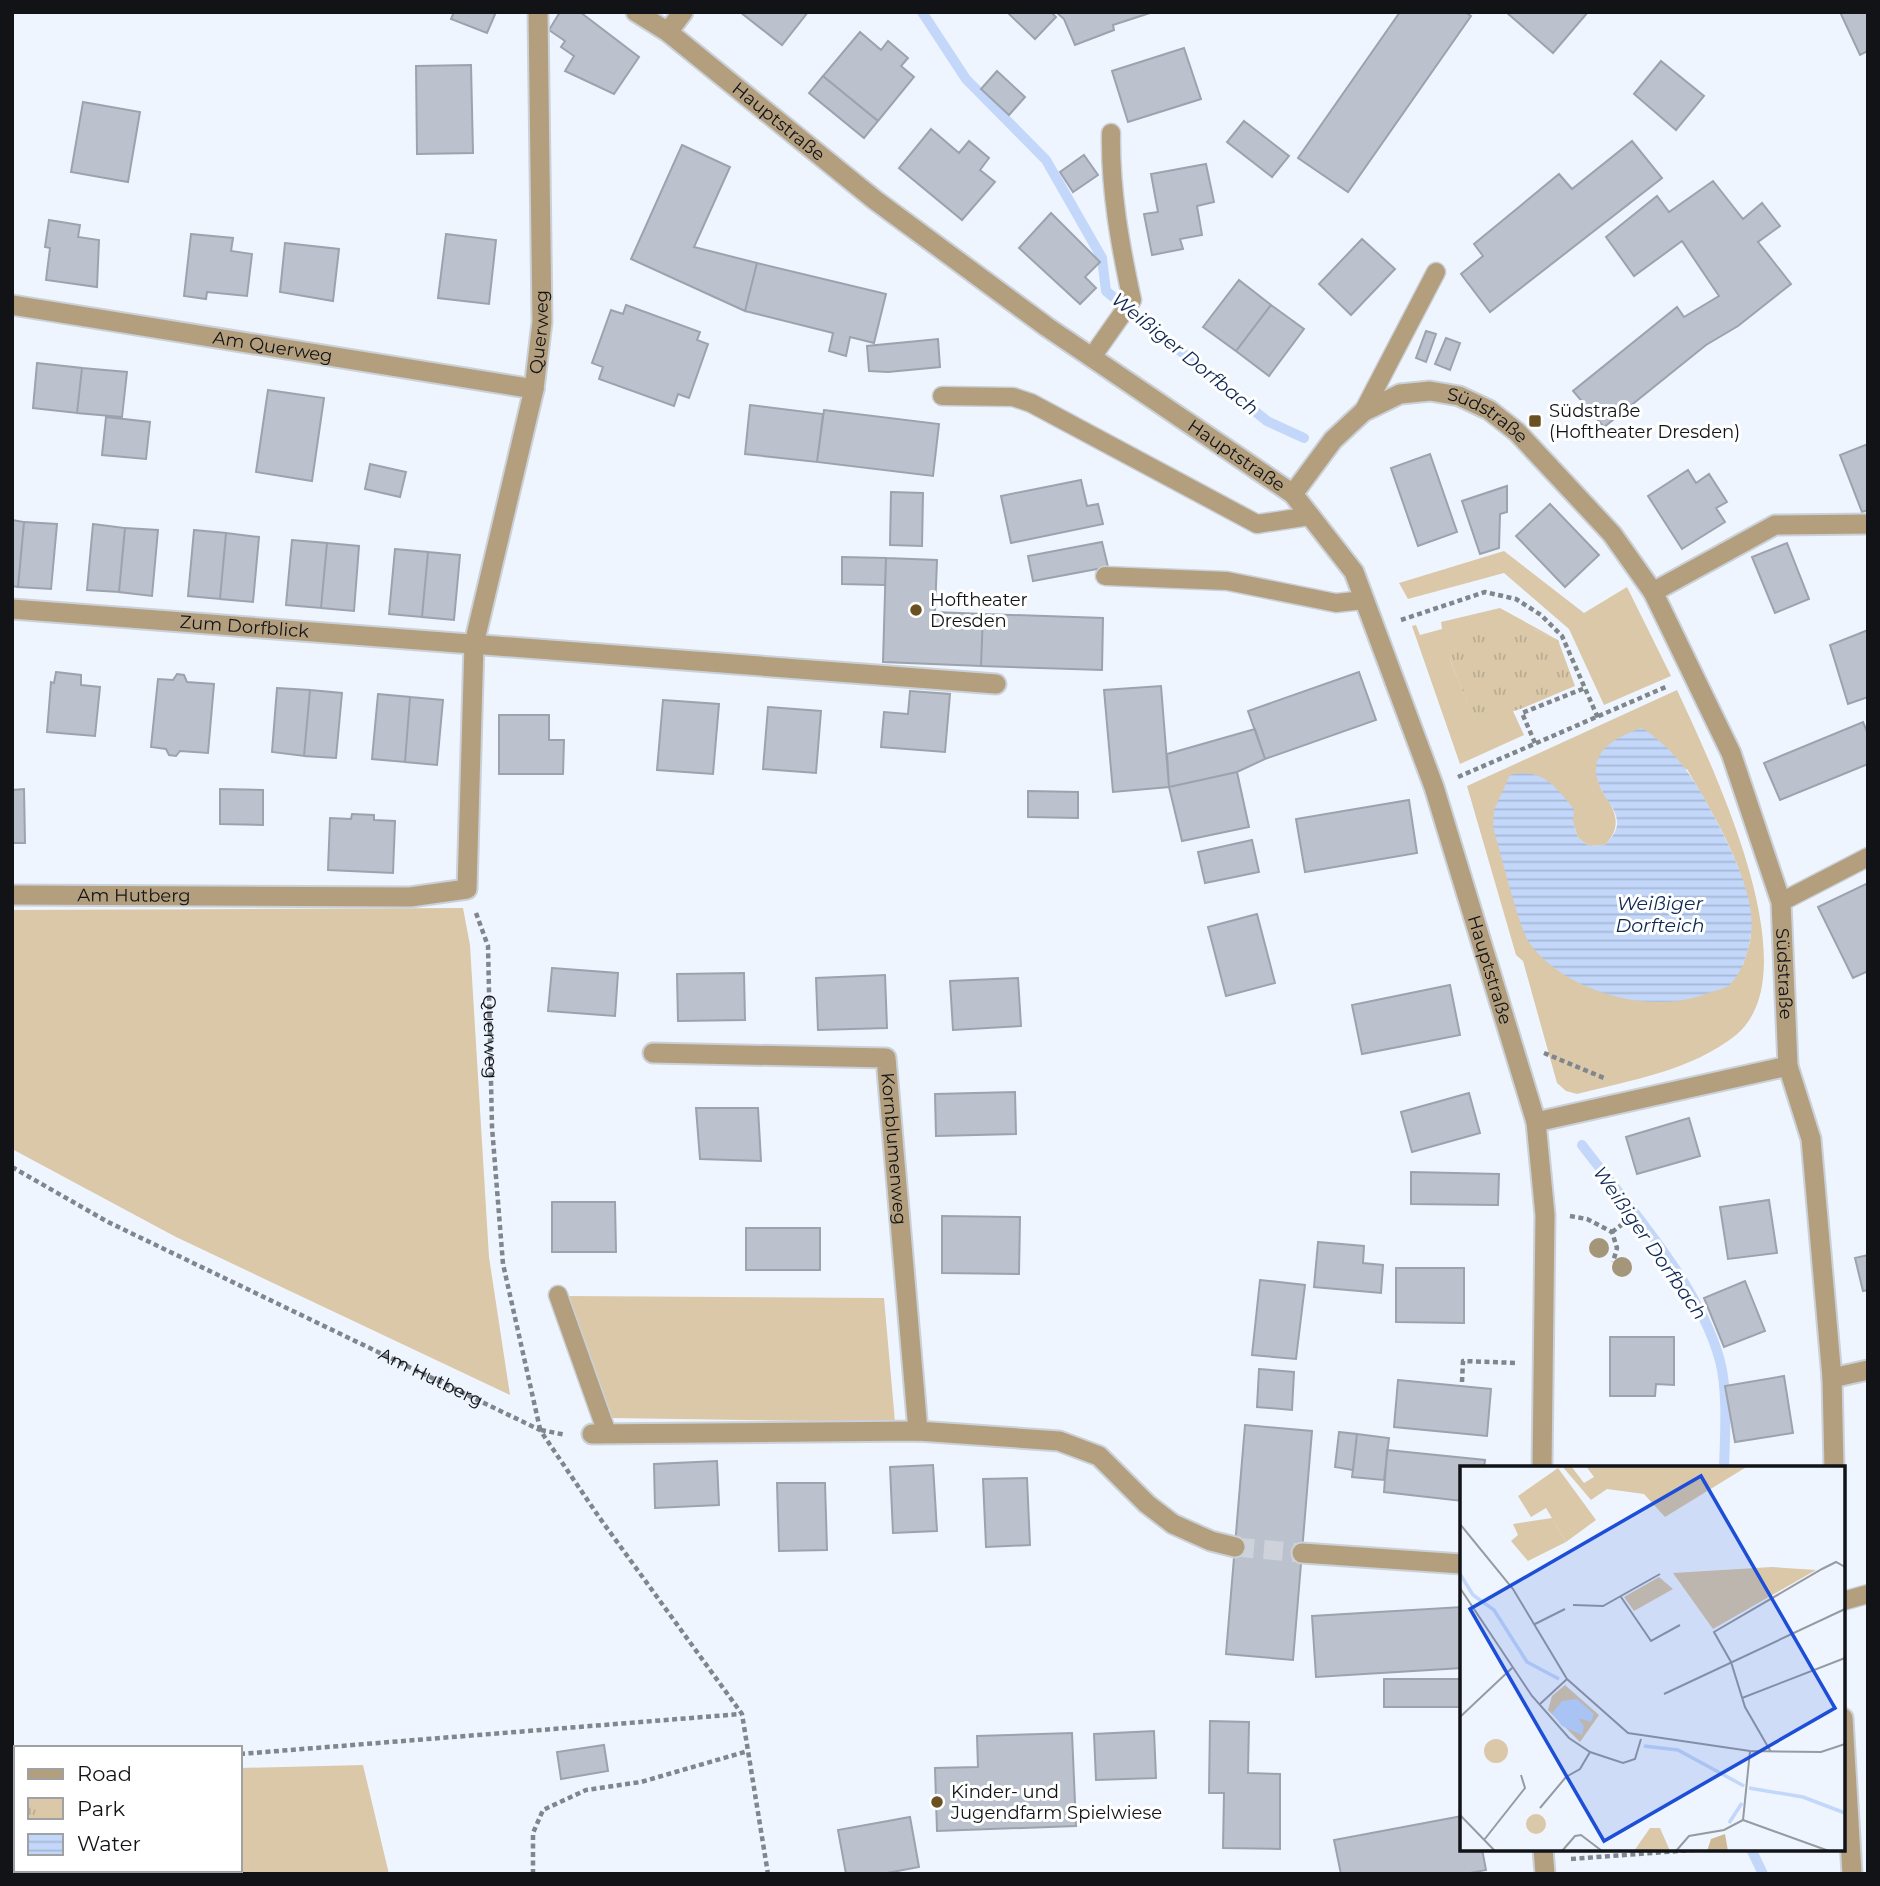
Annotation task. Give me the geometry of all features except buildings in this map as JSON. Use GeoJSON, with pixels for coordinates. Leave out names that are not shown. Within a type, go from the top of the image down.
{"type":"FeatureCollection","features":[{"type":"Feature","properties":{"kind":"street","name":"Querweg"},"geometry":{"type":"LineString","coordinates":[[467,889],[474,645],[534,388],[542,322],[538,12]]}},
{"type":"Feature","properties":{"kind":"street","name":"Hauptstraße"},"geometry":{"type":"LineString","coordinates":[[636,12],[668,32],[875,200],[1092,357],[1293,494],[1354,572],[1434,787],[1536,1122],[1545,1215],[1542,1466]]}},
{"type":"Feature","properties":{"kind":"street"},"geometry":{"type":"LineString","coordinates":[[668,32],[683,12]]}},
{"type":"Feature","properties":{"kind":"street","name":"Am Querweg"},"geometry":{"type":"LineString","coordinates":[[12,306],[534,388]]}},
{"type":"Feature","properties":{"kind":"street","name":"Südstraße"},"geometry":{"type":"LineString","coordinates":[[1293,494],[1333,440],[1363,412],[1400,394],[1430,391],[1460,396],[1489,410],[1517,432],[1612,534],[1653,592],[1731,754],[1781,902],[1788,1066],[1811,1139],[1832,1378],[1834,1466]]}},
{"type":"Feature","properties":{"kind":"street"},"geometry":{"type":"LineString","coordinates":[[1653,592],[1775,525],[1868,524]]}},
{"type":"Feature","properties":{"kind":"street","name":"Zum Dorfblick"},"geometry":{"type":"LineString","coordinates":[[12,609],[474,645]]}},
{"type":"Feature","properties":{"kind":"street"},"geometry":{"type":"LineString","coordinates":[[474,645],[996,684]]}},
{"type":"Feature","properties":{"kind":"street","name":"Am Hutberg"},"geometry":{"type":"LineString","coordinates":[[12,895],[410,897],[467,889]]}},
{"type":"Feature","properties":{"kind":"street","name":"Kornblumenweg"},"geometry":{"type":"LineString","coordinates":[[653,1053],[886,1058],[918,1430]]}},
{"type":"Feature","properties":{"kind":"street"},"geometry":{"type":"LineString","coordinates":[[1536,1122],[1788,1066]]}},
{"type":"Feature","properties":{"kind":"street"},"geometry":{"type":"LineString","coordinates":[[1832,1378],[1868,1370]]}},
{"type":"Feature","properties":{"kind":"street"},"geometry":{"type":"LineString","coordinates":[[599,1433],[918,1430],[1059,1441],[1099,1456],[1147,1504],[1173,1524],[1211,1541],[1235,1548]]}},
{"type":"Feature","properties":{"kind":"street"},"geometry":{"type":"LineString","coordinates":[[1302,1553],[1460,1564]]}},
{"type":"Feature","properties":{"kind":"street"},"geometry":{"type":"LineString","coordinates":[[1845,1753],[1852,1874]]}},
{"type":"Feature","properties":{"kind":"lane"},"geometry":{"type":"LineString","coordinates":[[1092,357],[1126,307],[1111,159],[1111,133]]}},
{"type":"Feature","properties":{"kind":"lane"},"geometry":{"type":"LineString","coordinates":[[1363,412],[1436,272]]}},
{"type":"Feature","properties":{"kind":"lane"},"geometry":{"type":"LineString","coordinates":[[942,396],[1013,397],[1031,403],[1257,524],[1310,516]]}},
{"type":"Feature","properties":{"kind":"lane"},"geometry":{"type":"LineString","coordinates":[[1105,576],[1227,581],[1336,603],[1364,600]]}},
{"type":"Feature","properties":{"kind":"lane"},"geometry":{"type":"LineString","coordinates":[[1781,902],[1868,856]]}},
{"type":"Feature","properties":{"kind":"lane"},"geometry":{"type":"LineString","coordinates":[[558,1294],[599,1433]]}},
{"type":"Feature","properties":{"kind":"lane"},"geometry":{"type":"LineString","coordinates":[[1845,1600],[1868,1594]]}},
{"type":"Feature","properties":{"kind":"path"},"geometry":{"type":"LineString","coordinates":[[1374,627],[1485,592],[1516,599],[1541,615],[1562,636],[1598,718]]}},
{"type":"Feature","properties":{"kind":"path"},"geometry":{"type":"LineString","coordinates":[[1434,787],[1693,675]]}},
{"type":"Feature","properties":{"kind":"path"},"geometry":{"type":"LineString","coordinates":[[1535,743],[1522,713],[1585,688]]}},
{"type":"Feature","properties":{"kind":"path","name":"Querweg"},"geometry":{"type":"LineString","coordinates":[[467,889],[488,946],[492,1127],[503,1264],[540,1430]]}},
{"type":"Feature","properties":{"kind":"path"},"geometry":{"type":"LineString","coordinates":[[1537,1050],[1651,1096]]}},
{"type":"Feature","properties":{"kind":"path","name":"Am Hutberg"},"geometry":{"type":"LineString","coordinates":[[12,1167],[107,1222],[540,1430]]}},
{"type":"Feature","properties":{"kind":"path"},"geometry":{"type":"LineString","coordinates":[[1545,1215],[1587,1219],[1612,1232],[1617,1248],[1613,1262]]}},
{"type":"Feature","properties":{"kind":"path"},"geometry":{"type":"LineString","coordinates":[[1612,1232],[1628,1220]]}},
{"type":"Feature","properties":{"kind":"path"},"geometry":{"type":"LineString","coordinates":[[1462,1382],[1463,1361],[1543,1364]]}},
{"type":"Feature","properties":{"kind":"path"},"geometry":{"type":"LineString","coordinates":[[540,1430],[599,1517],[742,1714],[768,1874]]}},
{"type":"Feature","properties":{"kind":"path"},"geometry":{"type":"LineString","coordinates":[[242,1754],[742,1714]]}},
{"type":"Feature","properties":{"kind":"path"},"geometry":{"type":"LineString","coordinates":[[533,1874],[533,1833],[543,1810],[586,1790],[641,1782],[748,1751]]}},
{"type":"Feature","properties":{"kind":"path"},"geometry":{"type":"LineString","coordinates":[[1543,1861],[1679,1851]]}},
{"type":"Feature","properties":{"kind":"green space"},"geometry":{"type":"Polygon","coordinates":[[[1504,551],[1584,613],[1627,587],[1671,676],[1604,705],[1569,629],[1504,573],[1408,599],[1399,583],[1504,551]]]}},
{"type":"Feature","properties":{"kind":"green space"},"geometry":{"type":"Polygon","coordinates":[[[1500,608],[1558,640],[1533,629],[1457,644],[1450,660],[1476,723],[1513,711],[1524,735],[1460,764],[1412,626],[1416,625],[1420,635],[1442,629],[1441,622],[1500,608]]]}},
{"type":"Feature","properties":{"kind":"green space"},"geometry":{"type":"Polygon","coordinates":[[[1492,628],[1533,629],[1558,640],[1575,686],[1476,724],[1450,660],[1456,644],[1492,628]]]}},
{"type":"Feature","properties":{"kind":"green space"},"geometry":{"type":"Polygon","coordinates":[[[1677,690],[1730,814],[1748,866],[1760,917],[1764,964],[1757,1005],[1736,1035],[1700,1057],[1639,1079],[1577,1094],[1566,1091],[1557,1083],[1523,961],[1516,955],[1467,786],[1677,690]],[[1687,769],[1601,790],[1614,811],[1616,825],[1605,845],[1589,846],[1578,838],[1573,822],[1493,827],[1743,965],[1751,933],[1744,886],[1729,845],[1687,769]]]}},
{"type":"Feature","properties":{"kind":"green space"},"geometry":{"type":"Polygon","coordinates":[[[463,908],[470,945],[489,1257],[510,1395],[176,1237],[12,1149],[12,910],[463,908]]]}},
{"type":"Feature","properties":{"kind":"green space"},"geometry":{"type":"Polygon","coordinates":[[[566,1296],[884,1298],[895,1422],[611,1418],[566,1296]]]}},
{"type":"Feature","properties":{"kind":"green space"},"geometry":{"type":"Polygon","coordinates":[[[363,1765],[389,1874],[12,1874],[12,1774],[14,1872],[242,1872],[242,1768],[363,1765]]]}},
{"type":"Feature","properties":{"kind":"water","name":"Weißiger Dorfteich"},"geometry":{"type":"Polygon","coordinates":[[[1642,728],[1677,758],[1702,795],[1736,861],[1750,906],[1750,939],[1744,961],[1733,981],[1726,987],[1686,1000],[1637,1001],[1612,996],[1566,976],[1546,961],[1526,936],[1493,827],[1494,810],[1510,775],[1531,774],[1547,780],[1574,809],[1573,822],[1578,838],[1589,846],[1605,845],[1615,831],[1617,821],[1597,778],[1599,757],[1612,743],[1642,728]]]}},
{"type":"Feature","properties":{"kind":"waterway","name":"Weißiger Dorfbach"},"geometry":{"type":"LineString","coordinates":[[922,12],[966,79],[1046,160],[1102,258],[1106,291],[1267,421],[1304,438]]}},
{"type":"Feature","properties":{"kind":"waterway","name":"Weißiger Dorfbach"},"geometry":{"type":"LineString","coordinates":[[1582,1145],[1661,1248],[1697,1304],[1710,1333],[1720,1361],[1724,1386],[1724,1466]]}},
{"type":"Feature","properties":{"kind":"waterway","name":"Weißiger Dorfbach"},"geometry":{"type":"LineString","coordinates":[[1752,1851],[1763,1874]]}},
{"type":"Feature","properties":{"kind":"tunnel"},"geometry":{"type":"LineString","coordinates":[[1235,1547],[1302,1553]]}},
{"type":"Feature","properties":{"kind":"place","name":"Südstraße (Hoftheater Dresden)"},"geometry":{"type":"Point","coordinates":[1535,421]}},
{"type":"Feature","properties":{"kind":"place","name":"Hoftheater Dresden"},"geometry":{"type":"Point","coordinates":[916,610]}},
{"type":"Feature","properties":{"kind":"place","name":"Kinder- und Jugendfarm Spielwiese"},"geometry":{"type":"Point","coordinates":[937,1802]}}]}
